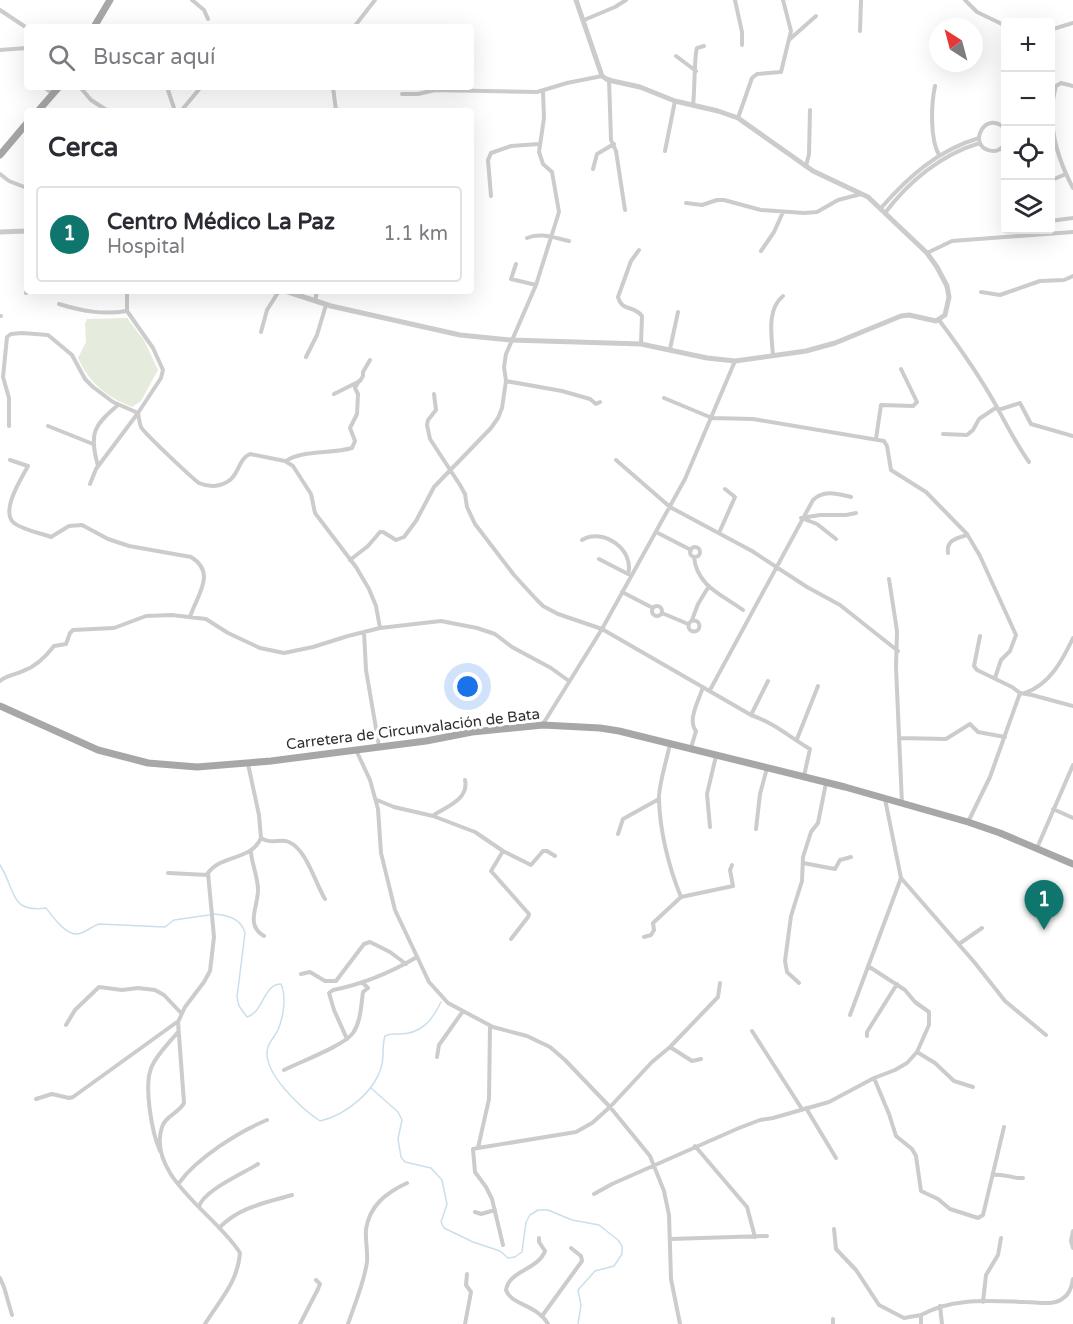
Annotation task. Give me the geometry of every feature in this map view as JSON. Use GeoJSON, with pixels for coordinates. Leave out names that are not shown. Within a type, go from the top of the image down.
{"type":"FeatureCollection","features":[{"type":"Feature","properties":{"kind":"main road"},"geometry":{"type":"LineString","coordinates":[[96,24],[110,0]]}},
{"type":"Feature","properties":{"kind":"main road"},"geometry":{"type":"LineString","coordinates":[[41,108],[57,90]]}},
{"type":"Feature","properties":{"kind":"main road"},"geometry":{"type":"LineString","coordinates":[[0,155],[24,127]]}},
{"type":"Feature","properties":{"kind":"main road","name":"Carretera de Circunvalación de Bata"},"geometry":{"type":"LineString","coordinates":[[0,706],[76,741],[122,757],[172,766],[197,767],[248,764],[426,741],[472,732],[543,725],[600,728],[826,782],[968,822],[1073,864]]}},
{"type":"Feature","properties":{"kind":"street"},"geometry":{"type":"LineString","coordinates":[[192,0],[207,14],[208,19]]}},
{"type":"Feature","properties":{"kind":"street"},"geometry":{"type":"LineString","coordinates":[[356,24],[375,0]]}},
{"type":"Feature","properties":{"kind":"street"},"geometry":{"type":"LineString","coordinates":[[576,0],[605,78],[611,140],[614,144],[625,210]]}},
{"type":"Feature","properties":{"kind":"street"},"geometry":{"type":"LineString","coordinates":[[584,20],[626,0]]}},
{"type":"Feature","properties":{"kind":"street"},"geometry":{"type":"LineString","coordinates":[[735,0],[742,32],[742,45]]}},
{"type":"Feature","properties":{"kind":"street"},"geometry":{"type":"LineString","coordinates":[[738,118],[752,78],[757,74],[781,72],[790,31],[783,0]]}},
{"type":"Feature","properties":{"kind":"street"},"geometry":{"type":"LineString","coordinates":[[860,31],[861,0]]}},
{"type":"Feature","properties":{"kind":"street"},"geometry":{"type":"LineString","coordinates":[[965,0],[976,12],[1001,24]]}},
{"type":"Feature","properties":{"kind":"street"},"geometry":{"type":"LineString","coordinates":[[0,10],[24,26]]}},
{"type":"Feature","properties":{"kind":"street"},"geometry":{"type":"LineString","coordinates":[[789,40],[816,16]]}},
{"type":"Feature","properties":{"kind":"street"},"geometry":{"type":"LineString","coordinates":[[1055,28],[1073,23]]}},
{"type":"Feature","properties":{"kind":"street"},"geometry":{"type":"LineString","coordinates":[[790,31],[796,34]]}},
{"type":"Feature","properties":{"kind":"street"},"geometry":{"type":"LineString","coordinates":[[693,104],[696,50],[704,46]]}},
{"type":"Feature","properties":{"kind":"street"},"geometry":{"type":"LineString","coordinates":[[0,50],[24,48]]}},
{"type":"Feature","properties":{"kind":"street"},"geometry":{"type":"LineString","coordinates":[[676,56],[696,70]]}},
{"type":"Feature","properties":{"kind":"street"},"geometry":{"type":"LineString","coordinates":[[474,90],[543,92],[567,83],[605,78],[640,87],[675,101],[738,118],[806,166],[861,193],[883,210],[927,253],[947,286],[949,297],[945,315],[939,320]]}},
{"type":"Feature","properties":{"kind":"street"},"geometry":{"type":"LineString","coordinates":[[1073,86],[1061,83],[1056,86],[1053,108],[1054,136],[1073,188]]}},
{"type":"Feature","properties":{"kind":"street"},"geometry":{"type":"LineString","coordinates":[[935,86],[932,134],[933,143],[939,155]]}},
{"type":"Feature","properties":{"kind":"street"},"geometry":{"type":"LineString","coordinates":[[47,90],[53,95]]}},
{"type":"Feature","properties":{"kind":"street"},"geometry":{"type":"LineString","coordinates":[[83,90],[104,108]]}},
{"type":"Feature","properties":{"kind":"street"},"geometry":{"type":"LineString","coordinates":[[168,90],[174,108]]}},
{"type":"Feature","properties":{"kind":"street"},"geometry":{"type":"LineString","coordinates":[[184,108],[198,90]]}},
{"type":"Feature","properties":{"kind":"street"},"geometry":{"type":"LineString","coordinates":[[333,90],[336,108]]}},
{"type":"Feature","properties":{"kind":"street"},"geometry":{"type":"LineString","coordinates":[[402,94],[440,90]]}},
{"type":"Feature","properties":{"kind":"street"},"geometry":{"type":"LineString","coordinates":[[350,560],[368,546],[380,532],[396,540],[404,537],[416,521],[434,487],[483,438],[498,418],[505,396],[506,354],[536,285],[559,212],[552,172],[543,164],[539,144],[544,118],[543,92]]}},
{"type":"Feature","properties":{"kind":"street"},"geometry":{"type":"LineString","coordinates":[[665,151],[675,101]]}},
{"type":"Feature","properties":{"kind":"street"},"geometry":{"type":"LineString","coordinates":[[806,166],[809,154],[810,110]]}},
{"type":"Feature","properties":{"kind":"street"},"geometry":{"type":"LineString","coordinates":[[979,140],[981,129],[989,123],[1001,126]]}},
{"type":"Feature","properties":{"kind":"street"},"geometry":{"type":"LineString","coordinates":[[883,210],[918,171],[939,155],[958,145],[979,140]]}},
{"type":"Feature","properties":{"kind":"street"},"geometry":{"type":"LineString","coordinates":[[979,140],[991,151],[1001,149]]}},
{"type":"Feature","properties":{"kind":"street"},"geometry":{"type":"LineString","coordinates":[[883,210],[937,163],[979,140]]}},
{"type":"Feature","properties":{"kind":"street"},"geometry":{"type":"LineString","coordinates":[[491,196],[488,160],[491,153],[512,146],[539,144]]}},
{"type":"Feature","properties":{"kind":"street"},"geometry":{"type":"LineString","coordinates":[[593,169],[597,154],[614,144]]}},
{"type":"Feature","properties":{"kind":"street"},"geometry":{"type":"LineString","coordinates":[[0,174],[9,181],[24,187]]}},
{"type":"Feature","properties":{"kind":"street"},"geometry":{"type":"LineString","coordinates":[[1055,179],[1066,174]]}},
{"type":"Feature","properties":{"kind":"street"},"geometry":{"type":"LineString","coordinates":[[686,203],[702,205],[724,200],[761,210],[813,213],[838,200],[861,193]]}},
{"type":"Feature","properties":{"kind":"street"},"geometry":{"type":"LineString","coordinates":[[761,251],[774,232],[783,212]]}},
{"type":"Feature","properties":{"kind":"street"},"geometry":{"type":"LineString","coordinates":[[1055,220],[1073,218]]}},
{"type":"Feature","properties":{"kind":"street"},"geometry":{"type":"LineString","coordinates":[[0,232],[24,231]]}},
{"type":"Feature","properties":{"kind":"street"},"geometry":{"type":"LineString","coordinates":[[1055,232],[1073,232]]}},
{"type":"Feature","properties":{"kind":"street"},"geometry":{"type":"LineString","coordinates":[[927,253],[952,241],[1020,234]]}},
{"type":"Feature","properties":{"kind":"street"},"geometry":{"type":"LineString","coordinates":[[527,238],[534,235],[569,241]]}},
{"type":"Feature","properties":{"kind":"street"},"geometry":{"type":"LineString","coordinates":[[639,250],[631,261],[618,297],[624,308],[635,310],[642,316],[641,344]]}},
{"type":"Feature","properties":{"kind":"street"},"geometry":{"type":"LineString","coordinates":[[516,264],[511,279],[536,285]]}},
{"type":"Feature","properties":{"kind":"street"},"geometry":{"type":"LineString","coordinates":[[981,292],[999,296],[1040,280],[1064,280],[1073,276]]}},
{"type":"Feature","properties":{"kind":"street"},"geometry":{"type":"LineString","coordinates":[[90,484],[99,467],[161,378],[163,370],[153,348],[127,311],[127,294]]}},
{"type":"Feature","properties":{"kind":"street"},"geometry":{"type":"LineString","coordinates":[[261,332],[267,310],[277,294]]}},
{"type":"Feature","properties":{"kind":"street"},"geometry":{"type":"LineString","coordinates":[[293,294],[326,305],[438,331],[511,340],[641,344],[707,358],[735,361],[806,351],[835,343],[901,316],[909,315],[939,320],[998,408],[1009,433],[1029,462]]}},
{"type":"Feature","properties":{"kind":"street"},"geometry":{"type":"LineString","coordinates":[[315,302],[316,294]]}},
{"type":"Feature","properties":{"kind":"street"},"geometry":{"type":"LineString","coordinates":[[773,357],[772,317],[775,304],[783,296]]}},
{"type":"Feature","properties":{"kind":"street"},"geometry":{"type":"LineString","coordinates":[[59,304],[92,313],[127,311]]}},
{"type":"Feature","properties":{"kind":"street"},"geometry":{"type":"LineString","coordinates":[[306,357],[318,334],[326,305]]}},
{"type":"Feature","properties":{"kind":"street"},"geometry":{"type":"LineString","coordinates":[[670,349],[678,312]]}},
{"type":"Feature","properties":{"kind":"street"},"geometry":{"type":"LineString","coordinates":[[9,426],[9,398],[1,377],[8,337],[11,334],[22,333],[48,335],[74,358],[89,384],[118,405],[138,413],[144,431],[194,479],[205,485],[219,485],[227,482],[232,478],[243,459],[250,454],[285,461],[293,466],[307,486],[315,513],[350,560],[372,595],[380,628]]}},
{"type":"Feature","properties":{"kind":"street"},"geometry":{"type":"LineString","coordinates":[[285,461],[295,454],[332,453],[352,448],[355,441],[350,428],[357,414],[358,394],[355,388],[370,360]]}},
{"type":"Feature","properties":{"kind":"street"},"geometry":{"type":"LineString","coordinates":[[543,725],[602,629],[629,575],[690,470],[735,361]]}},
{"type":"Feature","properties":{"kind":"street"},"geometry":{"type":"LineString","coordinates":[[876,439],[881,405],[913,406],[917,402],[901,369]]}},
{"type":"Feature","properties":{"kind":"street"},"geometry":{"type":"LineString","coordinates":[[334,394],[359,381]]}},
{"type":"Feature","properties":{"kind":"street"},"geometry":{"type":"LineString","coordinates":[[506,381],[562,391],[590,399],[596,404],[600,402]]}},
{"type":"Feature","properties":{"kind":"street"},"geometry":{"type":"LineString","coordinates":[[434,394],[437,406],[428,420],[428,434],[465,494],[467,507],[476,524],[524,587],[549,610],[602,629],[797,739],[810,749],[804,777]]}},
{"type":"Feature","properties":{"kind":"street"},"geometry":{"type":"LineString","coordinates":[[664,398],[712,418],[753,419],[884,441],[891,470],[926,492],[968,534],[980,556],[1016,636],[1010,651],[1001,660],[995,678]]}},
{"type":"Feature","properties":{"kind":"street"},"geometry":{"type":"LineString","coordinates":[[943,434],[967,435],[979,419],[998,408],[1019,403],[1031,424],[1073,436]]}},
{"type":"Feature","properties":{"kind":"street"},"geometry":{"type":"LineString","coordinates":[[99,467],[93,444],[94,430],[97,424],[118,405]]}},
{"type":"Feature","properties":{"kind":"street"},"geometry":{"type":"LineString","coordinates":[[48,426],[93,444]]}},
{"type":"Feature","properties":{"kind":"street"},"geometry":{"type":"LineString","coordinates":[[10,460],[28,466],[8,507],[8,514],[14,524],[51,537],[69,526],[82,525],[108,539],[129,546],[191,557],[199,562],[203,567],[205,578],[190,616]]}},
{"type":"Feature","properties":{"kind":"street"},"geometry":{"type":"LineString","coordinates":[[616,460],[670,507],[719,533],[840,605],[898,651]]}},
{"type":"Feature","properties":{"kind":"street"},"geometry":{"type":"LineString","coordinates":[[719,533],[735,497],[724,489]]}},
{"type":"Feature","properties":{"kind":"street"},"geometry":{"type":"LineString","coordinates":[[710,690],[813,500],[821,494],[830,493],[851,497]]}},
{"type":"Feature","properties":{"kind":"street"},"geometry":{"type":"LineString","coordinates":[[802,518],[856,513]]}},
{"type":"Feature","properties":{"kind":"street"},"geometry":{"type":"LineString","coordinates":[[802,518],[836,538]]}},
{"type":"Feature","properties":{"kind":"street"},"geometry":{"type":"LineString","coordinates":[[656,532],[691,550],[697,548],[700,552],[699,556],[694,557]]}},
{"type":"Feature","properties":{"kind":"street"},"geometry":{"type":"LineString","coordinates":[[948,553],[947,548],[951,542],[968,534]]}},
{"type":"Feature","properties":{"kind":"street"},"geometry":{"type":"LineString","coordinates":[[582,540],[589,537],[602,537],[620,546],[627,553],[629,575]]}},
{"type":"Feature","properties":{"kind":"street"},"geometry":{"type":"LineString","coordinates":[[691,550],[698,575],[742,610]]}},
{"type":"Feature","properties":{"kind":"street"},"geometry":{"type":"LineString","coordinates":[[599,559],[629,575]]}},
{"type":"Feature","properties":{"kind":"street"},"geometry":{"type":"LineString","coordinates":[[889,579],[896,614],[902,804]]}},
{"type":"Feature","properties":{"kind":"street"},"geometry":{"type":"LineString","coordinates":[[622,592],[653,608],[654,615],[662,613],[690,622],[709,586]]}},
{"type":"Feature","properties":{"kind":"street"},"geometry":{"type":"LineString","coordinates":[[0,681],[9,675],[26,670],[49,652],[54,645],[66,644],[69,633],[73,630],[114,628],[146,616],[172,615],[206,619],[228,633],[260,648],[284,653],[380,628],[441,621],[495,634],[512,647],[525,652],[569,681]]}},
{"type":"Feature","properties":{"kind":"street"},"geometry":{"type":"LineString","coordinates":[[364,632],[366,670],[379,747]]}},
{"type":"Feature","properties":{"kind":"street"},"geometry":{"type":"LineString","coordinates":[[980,636],[975,668],[1022,694],[1073,706]]}},
{"type":"Feature","properties":{"kind":"street"},"geometry":{"type":"LineString","coordinates":[[968,822],[990,777],[1022,694],[1038,687],[1053,674],[1073,638]]}},
{"type":"Feature","properties":{"kind":"street"},"geometry":{"type":"LineString","coordinates":[[751,715],[768,681]]}},
{"type":"Feature","properties":{"kind":"street"},"geometry":{"type":"LineString","coordinates":[[691,748],[696,732],[693,727],[693,718],[703,687]]}},
{"type":"Feature","properties":{"kind":"street"},"geometry":{"type":"LineString","coordinates":[[797,739],[818,687]]}},
{"type":"Feature","properties":{"kind":"street"},"geometry":{"type":"LineString","coordinates":[[899,738],[946,739],[970,724],[978,732],[1005,737]]}},
{"type":"Feature","properties":{"kind":"street"},"geometry":{"type":"LineString","coordinates":[[670,744],[659,799],[664,836],[674,880],[681,897]]}},
{"type":"Feature","properties":{"kind":"street"},"geometry":{"type":"LineString","coordinates":[[356,750],[376,800],[379,841],[395,910],[417,957],[436,990],[448,1003],[490,1026],[527,1036],[546,1044],[565,1060],[610,1107],[643,1147],[654,1165],[664,1191],[670,1239],[671,1280],[680,1324]]}},
{"type":"Feature","properties":{"kind":"street"},"geometry":{"type":"LineString","coordinates":[[710,827],[708,789],[716,755]]}},
{"type":"Feature","properties":{"kind":"street"},"geometry":{"type":"LineString","coordinates":[[160,1151],[163,1125],[184,1103],[178,1022],[181,1013],[210,971],[214,937],[208,875],[215,865],[250,852],[261,838],[259,815],[248,764]]}},
{"type":"Feature","properties":{"kind":"street"},"geometry":{"type":"LineString","coordinates":[[1036,848],[1073,765]]}},
{"type":"Feature","properties":{"kind":"street"},"geometry":{"type":"LineString","coordinates":[[756,829],[760,794],[767,768]]}},
{"type":"Feature","properties":{"kind":"street"},"geometry":{"type":"LineString","coordinates":[[433,816],[464,795],[465,780]]}},
{"type":"Feature","properties":{"kind":"street"},"geometry":{"type":"LineString","coordinates":[[799,983],[787,972],[785,961],[791,916],[802,881],[803,863],[810,832],[818,823],[826,782]]}},
{"type":"Feature","properties":{"kind":"street"},"geometry":{"type":"LineString","coordinates":[[618,834],[623,819],[659,799]]}},
{"type":"Feature","properties":{"kind":"street"},"geometry":{"type":"LineString","coordinates":[[885,799],[901,878],[1005,1001],[1046,1035]]}},
{"type":"Feature","properties":{"kind":"street"},"geometry":{"type":"LineString","coordinates":[[376,800],[394,807],[433,816],[475,832],[503,851],[531,865],[543,852],[547,851],[555,856]]}},
{"type":"Feature","properties":{"kind":"street"},"geometry":{"type":"LineString","coordinates":[[1053,809],[1073,818]]}},
{"type":"Feature","properties":{"kind":"street"},"geometry":{"type":"LineString","coordinates":[[261,838],[270,842],[286,842],[292,845],[311,869],[325,899]]}},
{"type":"Feature","properties":{"kind":"street"},"geometry":{"type":"LineString","coordinates":[[503,851],[491,871],[529,914],[511,939]]}},
{"type":"Feature","properties":{"kind":"street"},"geometry":{"type":"LineString","coordinates":[[250,852],[258,890],[253,921],[256,929],[264,936]]}},
{"type":"Feature","properties":{"kind":"street"},"geometry":{"type":"LineString","coordinates":[[803,863],[835,869],[840,860],[851,857]]}},
{"type":"Feature","properties":{"kind":"street"},"geometry":{"type":"LineString","coordinates":[[644,937],[651,935],[654,930],[653,923],[681,897],[733,886],[730,870],[732,865]]}},
{"type":"Feature","properties":{"kind":"street"},"geometry":{"type":"LineString","coordinates":[[168,873],[208,875]]}},
{"type":"Feature","properties":{"kind":"street"},"geometry":{"type":"LineString","coordinates":[[850,1016],[901,878]]}},
{"type":"Feature","properties":{"kind":"street"},"geometry":{"type":"LineString","coordinates":[[959,944],[982,928]]}},
{"type":"Feature","properties":{"kind":"street"},"geometry":{"type":"LineString","coordinates":[[301,974],[310,972],[325,981],[336,981],[367,943],[390,952],[406,964]]}},
{"type":"Feature","properties":{"kind":"street"},"geometry":{"type":"LineString","coordinates":[[347,1039],[328,995],[333,990],[378,979],[387,971],[417,957]]}},
{"type":"Feature","properties":{"kind":"street"},"geometry":{"type":"LineString","coordinates":[[594,1194],[695,1146],[760,1120],[829,1102],[874,1078],[901,1067],[917,1052],[931,1021],[930,1015],[927,1009],[915,1002],[908,992],[868,966]]}},
{"type":"Feature","properties":{"kind":"street"},"geometry":{"type":"LineString","coordinates":[[284,1070],[330,1049],[353,1034],[358,1022],[363,992],[368,988],[362,982]]}},
{"type":"Feature","properties":{"kind":"street"},"geometry":{"type":"LineString","coordinates":[[503,1245],[488,1191],[475,1172],[473,1149],[576,1132],[592,1123],[718,997],[720,983]]}},
{"type":"Feature","properties":{"kind":"street"},"geometry":{"type":"LineString","coordinates":[[867,1036],[870,1027],[897,984]]}},
{"type":"Feature","properties":{"kind":"street"},"geometry":{"type":"LineString","coordinates":[[66,1025],[75,1010],[99,987],[155,990],[164,995],[181,1013]]}},
{"type":"Feature","properties":{"kind":"street"},"geometry":{"type":"LineString","coordinates":[[437,1057],[439,1045],[463,1011]]}},
{"type":"Feature","properties":{"kind":"street"},"geometry":{"type":"LineString","coordinates":[[36,1099],[52,1095],[73,1097],[178,1022]]}},
{"type":"Feature","properties":{"kind":"street"},"geometry":{"type":"LineString","coordinates":[[478,1148],[489,1099],[490,1026]]}},
{"type":"Feature","properties":{"kind":"street"},"geometry":{"type":"LineString","coordinates":[[752,1030],[836,1158]]}},
{"type":"Feature","properties":{"kind":"street"},"geometry":{"type":"LineString","coordinates":[[178,1032],[159,1053],[149,1073],[154,1132],[164,1163],[178,1183],[238,1250],[239,1262],[228,1292],[205,1324]]}},
{"type":"Feature","properties":{"kind":"street"},"geometry":{"type":"LineString","coordinates":[[670,1047],[692,1061],[701,1059]]}},
{"type":"Feature","properties":{"kind":"street"},"geometry":{"type":"LineString","coordinates":[[917,1052],[935,1063],[954,1081],[974,1087]]}},
{"type":"Feature","properties":{"kind":"street"},"geometry":{"type":"LineString","coordinates":[[874,1078],[896,1136],[912,1149],[915,1156],[919,1167],[922,1192],[950,1209],[980,1218],[983,1215],[1005,1127]]}},
{"type":"Feature","properties":{"kind":"street"},"geometry":{"type":"LineString","coordinates":[[178,1183],[236,1134],[267,1120]]}},
{"type":"Feature","properties":{"kind":"street"},"geometry":{"type":"LineString","coordinates":[[695,1146],[747,1207],[755,1237]]}},
{"type":"Feature","properties":{"kind":"street"},"geometry":{"type":"LineString","coordinates":[[199,1208],[202,1200],[217,1188],[258,1164]]}},
{"type":"Feature","properties":{"kind":"street"},"geometry":{"type":"LineString","coordinates":[[993,1175],[1023,1178]]}},
{"type":"Feature","properties":{"kind":"street"},"geometry":{"type":"LineString","coordinates":[[348,1324],[362,1286],[366,1263],[366,1227],[372,1211],[388,1192],[407,1183]]}},
{"type":"Feature","properties":{"kind":"street"},"geometry":{"type":"LineString","coordinates":[[219,1228],[237,1212],[292,1195]]}},
{"type":"Feature","properties":{"kind":"street"},"geometry":{"type":"LineString","coordinates":[[475,1212],[481,1214],[495,1210]]}},
{"type":"Feature","properties":{"kind":"street"},"geometry":{"type":"LineString","coordinates":[[834,1229],[836,1249],[856,1270],[879,1305],[904,1318],[921,1315],[940,1306],[967,1301],[1044,1303],[1059,1301],[1071,1289],[1073,1279]]}},
{"type":"Feature","properties":{"kind":"street"},"geometry":{"type":"LineString","coordinates":[[1073,1231],[1071,1240],[1073,1248]]}},
{"type":"Feature","properties":{"kind":"street"},"geometry":{"type":"LineString","coordinates":[[670,1239],[766,1236]]}},
{"type":"Feature","properties":{"kind":"street"},"geometry":{"type":"LineString","coordinates":[[539,1238],[544,1255],[508,1282],[506,1290],[512,1299],[531,1307],[548,1324]]}},
{"type":"Feature","properties":{"kind":"street"},"geometry":{"type":"LineString","coordinates":[[982,1302],[986,1278],[998,1255],[1001,1238]]}},
{"type":"Feature","properties":{"kind":"street"},"geometry":{"type":"LineString","coordinates":[[542,1316],[582,1262],[581,1256],[572,1248]]}},
{"type":"Feature","properties":{"kind":"street"},"geometry":{"type":"LineString","coordinates":[[465,1324],[471,1292],[466,1285],[467,1274]]}},
{"type":"Feature","properties":{"kind":"street"},"geometry":{"type":"LineString","coordinates":[[0,1278],[12,1315]]}},
{"type":"Feature","properties":{"kind":"street"},"geometry":{"type":"LineString","coordinates":[[300,1324],[320,1284],[316,1280]]}},
{"type":"Feature","properties":{"kind":"street"},"geometry":{"type":"LineString","coordinates":[[940,1306],[942,1324]]}},
{"type":"Feature","properties":{"kind":"street"},"geometry":{"type":"LineString","coordinates":[[921,1315],[921,1324]]}},
{"type":"Feature","properties":{"kind":"green space"},"geometry":{"type":"Polygon","coordinates":[[[127,318],[144,340],[158,370],[141,401],[132,407],[115,399],[93,382],[78,358],[86,342],[87,319],[127,318]]]}},
{"type":"Feature","properties":{"kind":"waterway"},"geometry":{"type":"LineString","coordinates":[[0,865],[19,903],[34,909],[46,908],[61,926],[71,933],[81,933],[99,924],[165,927],[174,920],[209,915]]}},
{"type":"Feature","properties":{"kind":"waterway"},"geometry":{"type":"LineString","coordinates":[[213,914],[233,918],[245,933],[237,997],[239,1006],[247,1017],[257,1010],[270,988],[281,984],[284,995],[283,1014],[278,1030],[268,1047],[267,1057],[276,1078],[284,1088],[303,1108],[320,1121],[340,1113],[367,1092],[379,1074],[385,1036],[420,1029],[434,1015],[441,1002]]}},
{"type":"Feature","properties":{"kind":"waterway"},"geometry":{"type":"LineString","coordinates":[[371,1088],[398,1112],[402,1120],[398,1139],[401,1157],[405,1162],[431,1168],[442,1180],[447,1204],[441,1222],[444,1228],[473,1242],[500,1251],[508,1258],[515,1257],[522,1252],[526,1222],[530,1215],[538,1210],[548,1210],[572,1220],[599,1225],[618,1240],[622,1246],[622,1254],[614,1266],[595,1271],[578,1290],[581,1305],[578,1324]]}},
{"type":"Feature","properties":{"kind":"place","name":"Centro Médico La Paz"},"geometry":{"type":"Point","coordinates":[1044,930]}}]}
